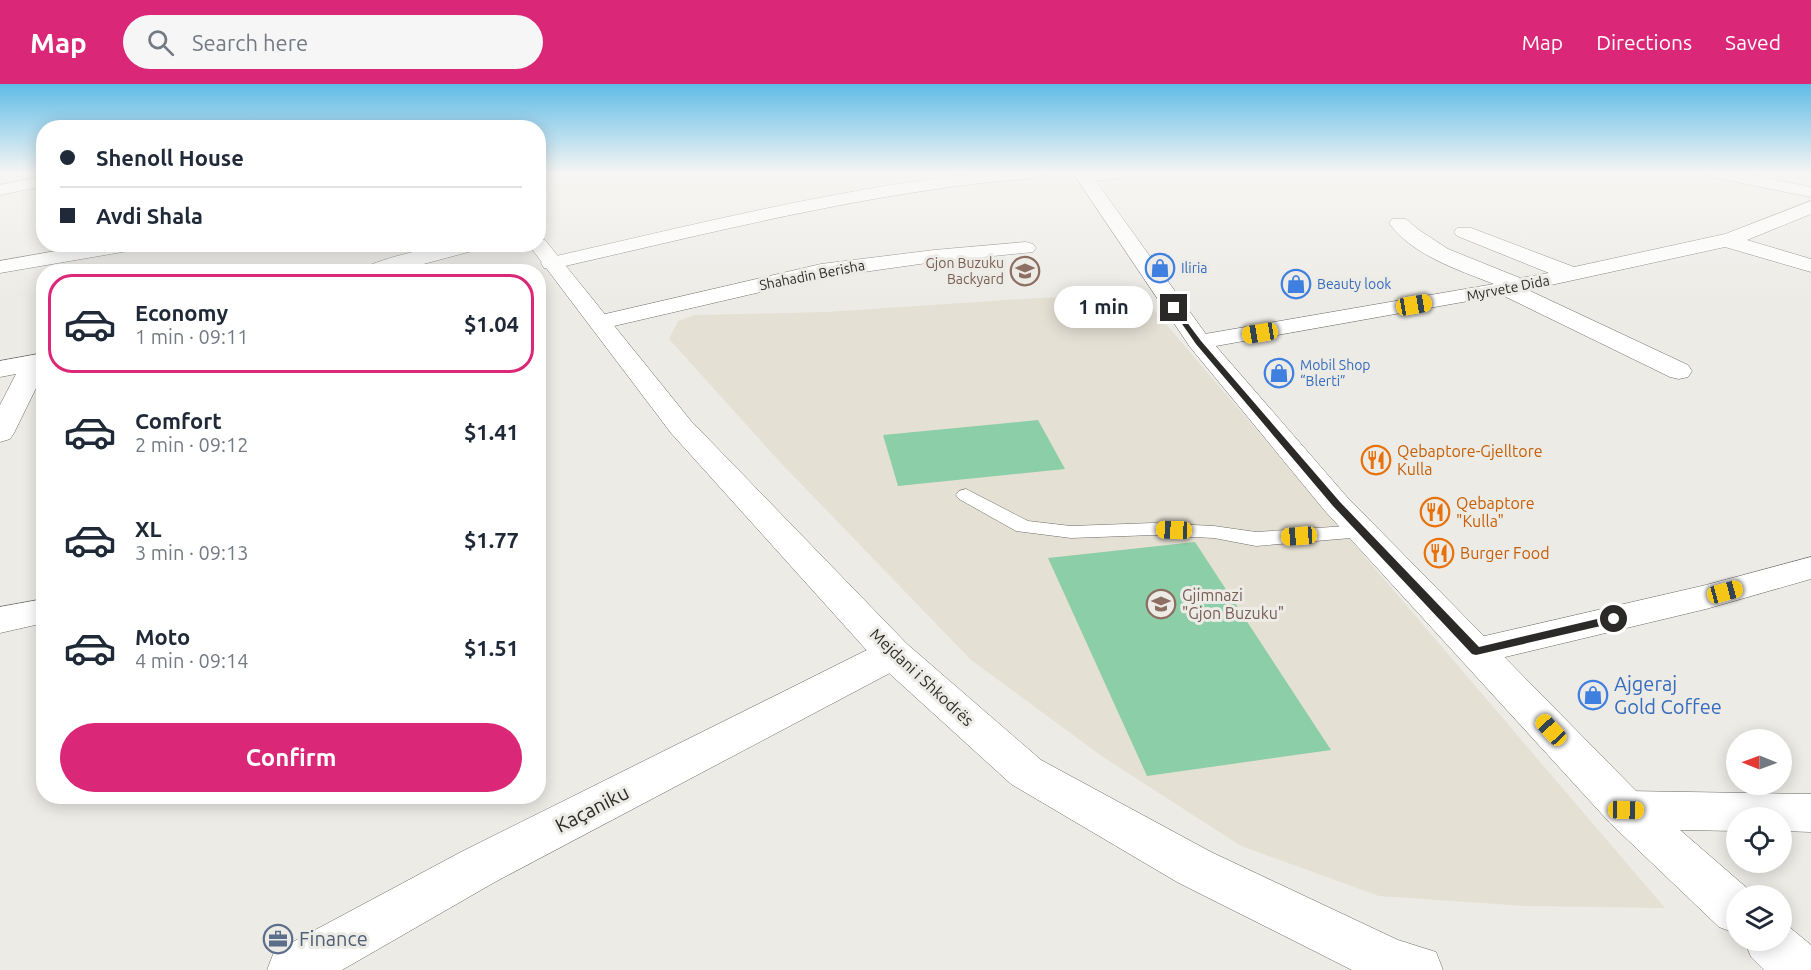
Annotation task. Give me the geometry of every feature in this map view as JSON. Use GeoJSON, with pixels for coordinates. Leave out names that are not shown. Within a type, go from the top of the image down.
{"type":"FeatureCollection","features":[{"type":"Feature","properties":{"kind":"street"},"geometry":{"type":"LineString","coordinates":[[545,254],[762,214]]}},
{"type":"Feature","properties":{"kind":"street"},"geometry":{"type":"LineString","coordinates":[[1110,214],[1199,342],[1336,504],[1626,810],[1726,901]]}},
{"type":"Feature","properties":{"kind":"street","name":"Myrvete Dida"},"geometry":{"type":"LineString","coordinates":[[1199,342],[1514,288],[1728,241],[1797,214]]}},
{"type":"Feature","properties":{"kind":"street"},"geometry":{"type":"LineString","coordinates":[[1399,223],[1407,232],[1438,252],[1679,370]]}},
{"type":"Feature","properties":{"kind":"street"},"geometry":{"type":"LineString","coordinates":[[1464,232],[1574,274]]}},
{"type":"Feature","properties":{"kind":"street"},"geometry":{"type":"LineString","coordinates":[[1728,241],[1811,266]]}},
{"type":"Feature","properties":{"kind":"street","name":"Shahadin Berisha"},"geometry":{"type":"LineString","coordinates":[[601,322],[821,271],[934,256],[1026,248]]}},
{"type":"Feature","properties":{"kind":"street"},"geometry":{"type":"LineString","coordinates":[[0,267],[87,252]]}},
{"type":"Feature","properties":{"kind":"street"},"geometry":{"type":"LineString","coordinates":[[395,264],[443,252]]}},
{"type":"Feature","properties":{"kind":"street","name":"Mejdani i Shkodrës"},"geometry":{"type":"LineString","coordinates":[[545,254],[601,322],[681,427],[893,654],[1026,772],[1194,867],[1391,963],[1417,970]]}},
{"type":"Feature","properties":{"kind":"street"},"geometry":{"type":"LineString","coordinates":[[0,369],[36,363]]}},
{"type":"Feature","properties":{"kind":"street"},"geometry":{"type":"LineString","coordinates":[[0,433],[36,367]]}},
{"type":"Feature","properties":{"kind":"street"},"geometry":{"type":"LineString","coordinates":[[1476,651],[1706,597],[1811,568]]}},
{"type":"Feature","properties":{"kind":"street"},"geometry":{"type":"LineString","coordinates":[[0,620],[36,613]]}},
{"type":"Feature","properties":{"kind":"street","name":"Kaçaniku"},"geometry":{"type":"LineString","coordinates":[[293,970],[478,867],[893,654]]}},
{"type":"Feature","properties":{"kind":"street"},"geometry":{"type":"LineString","coordinates":[[1626,810],[1811,813]]}},
{"type":"Feature","properties":{"kind":"street"},"geometry":{"type":"LineString","coordinates":[[1781,951],[1801,970]]}},
{"type":"Feature","properties":{"kind":"lane"},"geometry":{"type":"LineString","coordinates":[[966,495],[1023,527],[1071,532],[1204,531],[1256,539],[1363,531]]}},
{"type":"Feature","properties":{"kind":"shaded area","name":"Gjimnazi \"Gjon Buzuku\""},"geometry":{"type":"Polygon","coordinates":[[[1142,296],[1665,908],[1525,906],[1379,896],[1241,846],[1103,757],[971,660],[779,461],[669,339],[678,321],[695,315],[826,312],[1038,298],[1142,296]]]}},
{"type":"Feature","properties":{"kind":"green space"},"geometry":{"type":"Polygon","coordinates":[[[1038,420],[1065,469],[898,486],[883,435],[1038,420]]]}},
{"type":"Feature","properties":{"kind":"green space"},"geometry":{"type":"Polygon","coordinates":[[[1195,542],[1331,750],[1147,776],[1048,558],[1195,542]]]}},
{"type":"Feature","properties":{"kind":"place","name":"Iliria"},"geometry":{"type":"Point","coordinates":[1160,268]}},
{"type":"Feature","properties":{"kind":"place","name":"Gjon Buzuku Backyard"},"geometry":{"type":"Point","coordinates":[1025,271]}},
{"type":"Feature","properties":{"kind":"place","name":"Beauty look"},"geometry":{"type":"Point","coordinates":[1296,284]}},
{"type":"Feature","properties":{"kind":"place","name":"Mobil Shop “Blerti”"},"geometry":{"type":"Point","coordinates":[1279,373]}},
{"type":"Feature","properties":{"kind":"place","name":"Qebaptore-Gjelltore Kulla"},"geometry":{"type":"Point","coordinates":[1376,460]}},
{"type":"Feature","properties":{"kind":"place","name":"Qebaptore \"Kulla\""},"geometry":{"type":"Point","coordinates":[1435,512]}},
{"type":"Feature","properties":{"kind":"place","name":"Burger Food"},"geometry":{"type":"Point","coordinates":[1439,553]}},
{"type":"Feature","properties":{"kind":"place","name":"Gjimnazi \"Gjon Buzuku\""},"geometry":{"type":"Point","coordinates":[1161,604]}},
{"type":"Feature","properties":{"kind":"place","name":"Ajgeraj Gold Coffee"},"geometry":{"type":"Point","coordinates":[1593,695]}},
{"type":"Feature","properties":{"kind":"place","name":"Finance"},"geometry":{"type":"Point","coordinates":[278,939]}},
{"type":"Feature","properties":{"kind":"route"},"geometry":{"type":"LineString","coordinates":[[1174,308],[1199,342],[1336,504],[1476,651],[1614,619]]}}]}
